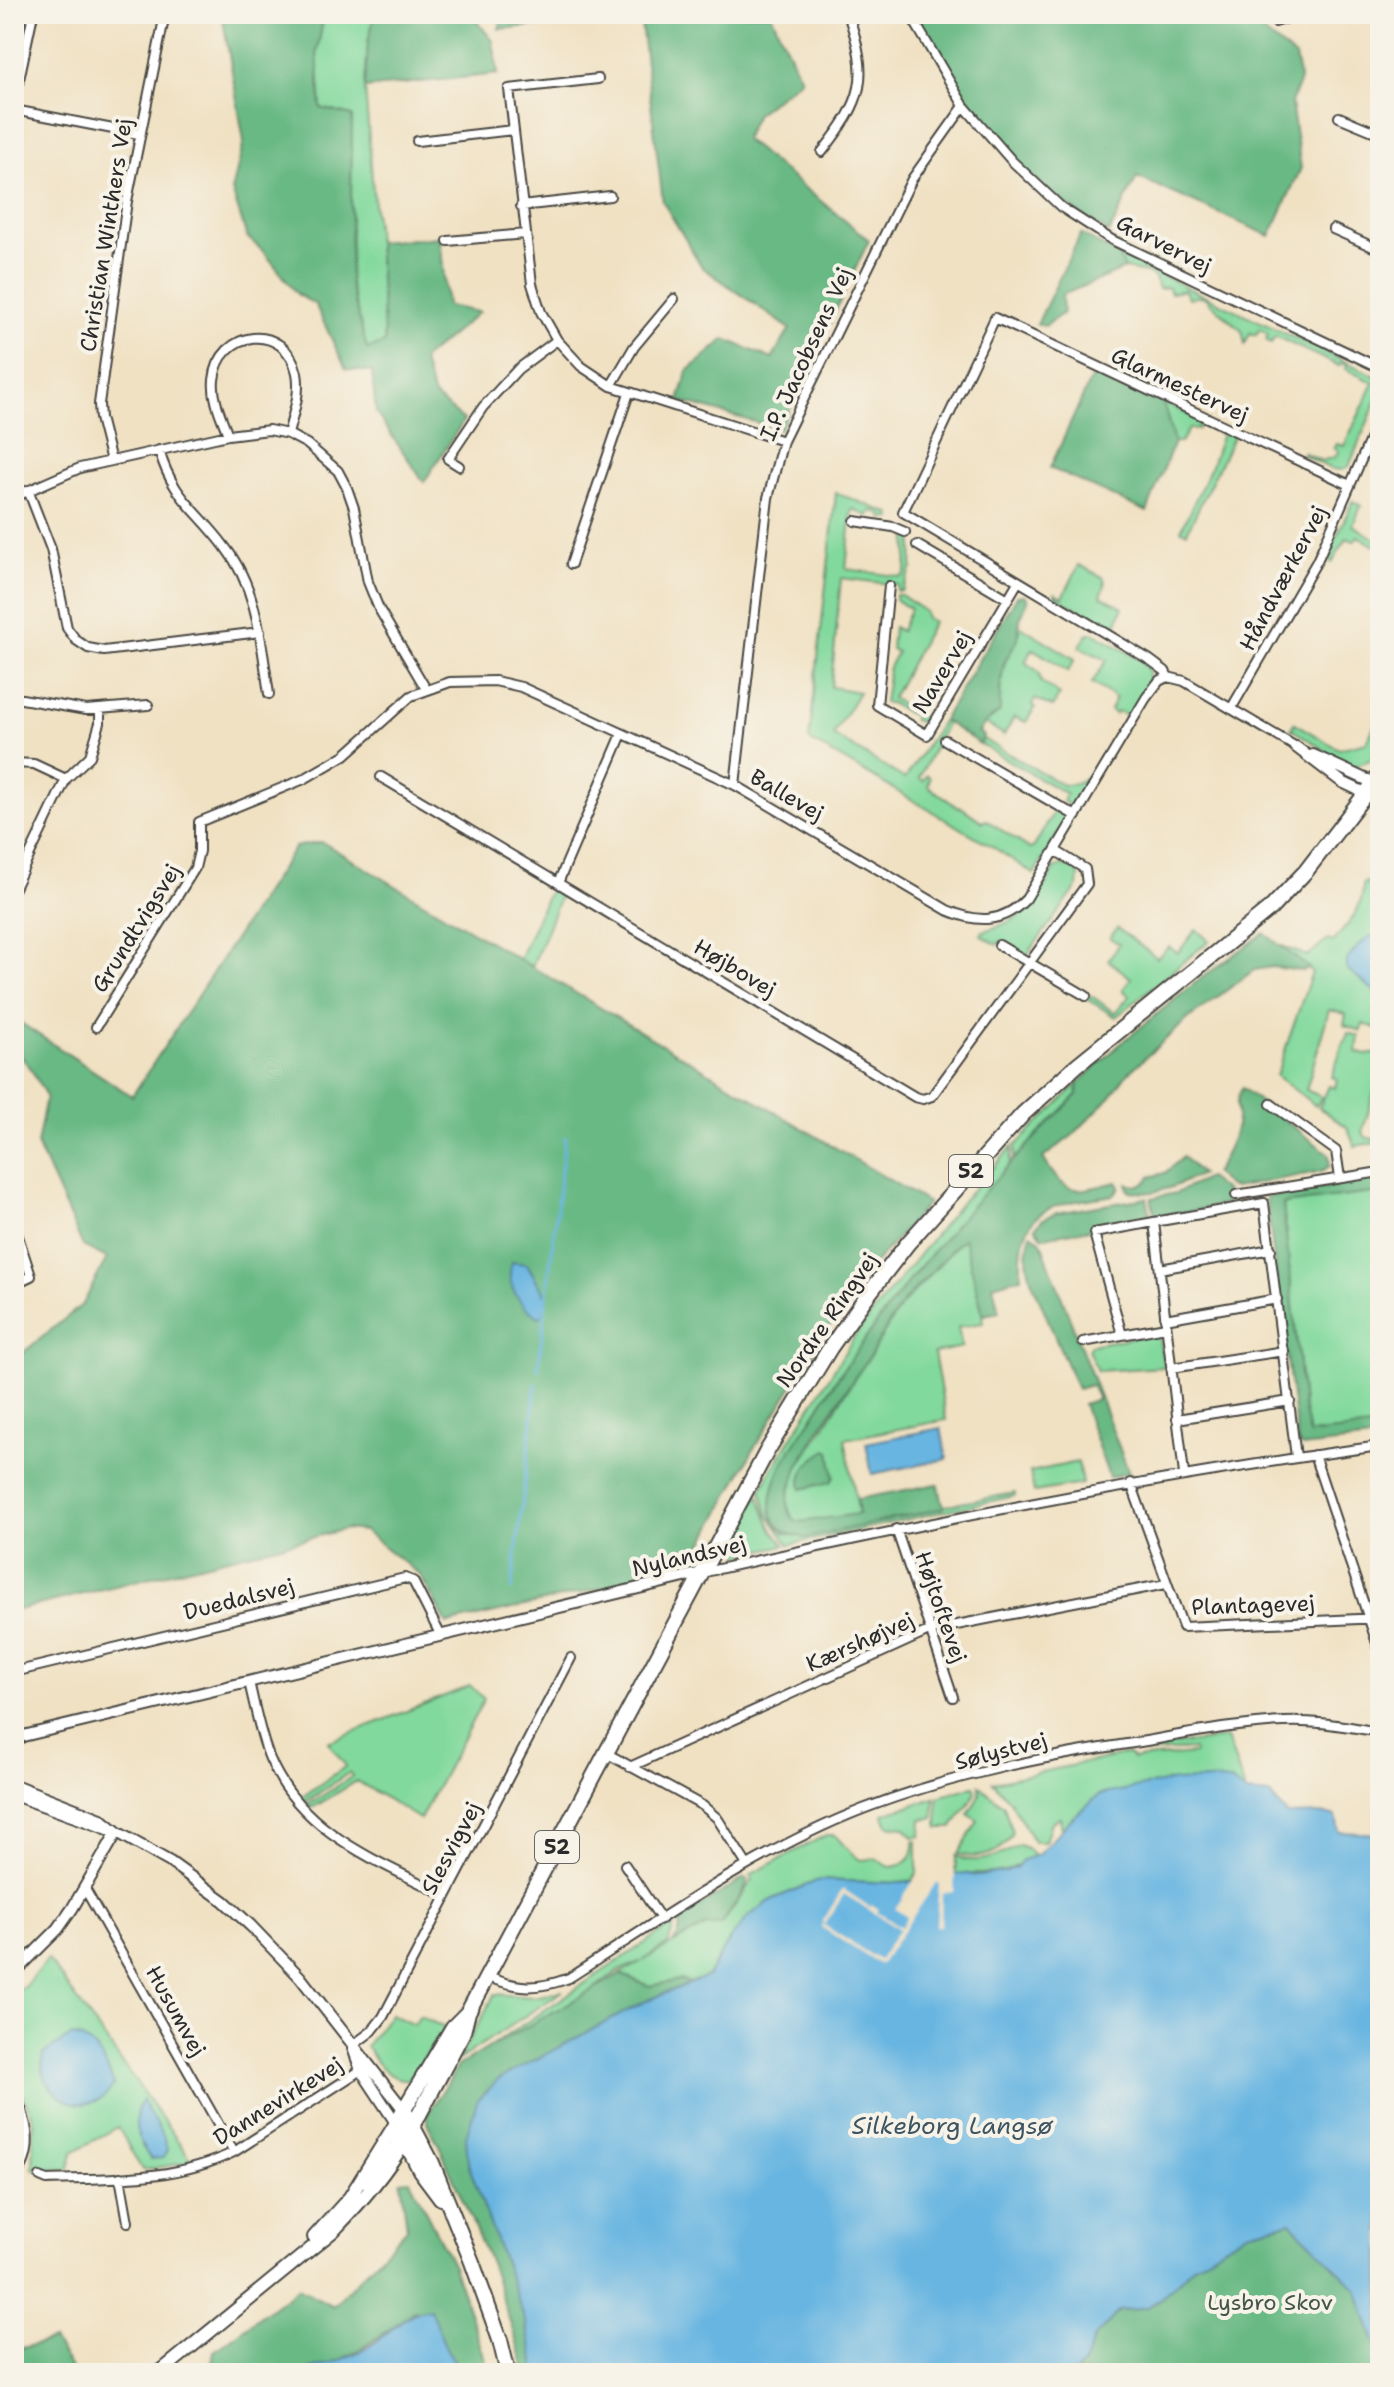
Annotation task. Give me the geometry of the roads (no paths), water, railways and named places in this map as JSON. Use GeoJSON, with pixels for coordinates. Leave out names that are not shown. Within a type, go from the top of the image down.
{"type":"FeatureCollection","features":[{"type":"Feature","properties":{"kind":"main road","name":"Nordre Ringvej"},"geometry":{"type":"LineString","coordinates":[[404,2125],[453,2027],[468,2012],[488,1977],[787,1416],[830,1348],[908,1243],[996,1144],[1077,1065],[1271,908],[1376,788]]}},
{"type":"Feature","properties":{"kind":"main road","name":"Nordre Ringvej"},"geometry":{"type":"LineString","coordinates":[[404,2125],[463,2032],[468,2012]]}},
{"type":"Feature","properties":{"kind":"main road"},"geometry":{"type":"LineString","coordinates":[[404,2125],[420,2170],[450,2211],[486,2301],[508,2373]]}},
{"type":"Feature","properties":{"kind":"main road"},"geometry":{"type":"LineString","coordinates":[[159,2373],[303,2258],[348,2216],[388,2169],[404,2125]]}},
{"type":"Feature","properties":{"kind":"main road"},"geometry":{"type":"LineString","coordinates":[[289,2267],[350,2197],[404,2125]]}},
{"type":"Feature","properties":{"kind":"street"},"geometry":{"type":"LineString","coordinates":[[14,103],[33,14]]}},
{"type":"Feature","properties":{"kind":"street","name":"Christian Winthers Vej"},"geometry":{"type":"LineString","coordinates":[[111,461],[99,404],[127,201],[165,14]]}},
{"type":"Feature","properties":{"kind":"street"},"geometry":{"type":"LineString","coordinates":[[822,152],[848,120],[860,84],[860,61],[848,14]]}},
{"type":"Feature","properties":{"kind":"street","name":"Garvervej"},"geometry":{"type":"LineString","coordinates":[[910,14],[964,106],[986,134],[1043,192],[1112,240],[1380,368]]}},
{"type":"Feature","properties":{"kind":"street"},"geometry":{"type":"LineString","coordinates":[[1275,22],[1303,14]]}},
{"type":"Feature","properties":{"kind":"street"},"geometry":{"type":"LineString","coordinates":[[598,79],[509,89],[532,284],[541,312],[557,340],[581,366],[611,386],[783,441]]}},
{"type":"Feature","properties":{"kind":"street","name":"I.P. Jacobsens Vej"},"geometry":{"type":"LineString","coordinates":[[735,785],[768,498],[783,441],[912,179],[964,106]]}},
{"type":"Feature","properties":{"kind":"street"},"geometry":{"type":"LineString","coordinates":[[14,110],[139,134]]}},
{"type":"Feature","properties":{"kind":"street"},"geometry":{"type":"LineString","coordinates":[[1339,117],[1380,134]]}},
{"type":"Feature","properties":{"kind":"street"},"geometry":{"type":"LineString","coordinates":[[417,141],[513,130]]}},
{"type":"Feature","properties":{"kind":"street"},"geometry":{"type":"LineString","coordinates":[[521,206],[610,196]]}},
{"type":"Feature","properties":{"kind":"street"},"geometry":{"type":"LineString","coordinates":[[1333,229],[1380,250]]}},
{"type":"Feature","properties":{"kind":"street"},"geometry":{"type":"LineString","coordinates":[[448,241],[525,234]]}},
{"type":"Feature","properties":{"kind":"street"},"geometry":{"type":"LineString","coordinates":[[611,386],[634,347],[674,299]]}},
{"type":"Feature","properties":{"kind":"street","name":"Glarmestervej"},"geometry":{"type":"LineString","coordinates":[[903,512],[995,318],[1350,485]]}},
{"type":"Feature","properties":{"kind":"street"},"geometry":{"type":"LineString","coordinates":[[228,435],[215,392],[217,362],[229,347],[244,339],[262,337],[278,343],[291,356],[296,372],[297,402],[288,434]]}},
{"type":"Feature","properties":{"kind":"street"},"geometry":{"type":"LineString","coordinates":[[459,466],[448,459],[483,407],[518,369],[557,340]]}},
{"type":"Feature","properties":{"kind":"street"},"geometry":{"type":"LineString","coordinates":[[571,564],[629,393]]}},
{"type":"Feature","properties":{"kind":"street","name":"Håndværkervej"},"geometry":{"type":"LineString","coordinates":[[1231,709],[1317,561],[1380,417]]}},
{"type":"Feature","properties":{"kind":"street"},"geometry":{"type":"LineString","coordinates":[[14,497],[80,468],[252,430],[288,434],[324,456],[338,471],[354,508],[368,582],[379,609],[426,689]]}},
{"type":"Feature","properties":{"kind":"street"},"geometry":{"type":"LineString","coordinates":[[159,450],[166,476],[175,490],[226,547],[243,576],[260,632],[269,694]]}},
{"type":"Feature","properties":{"kind":"street"},"geometry":{"type":"LineString","coordinates":[[28,490],[51,549],[67,628],[76,640],[88,648],[104,651],[260,632]]}},
{"type":"Feature","properties":{"kind":"street"},"geometry":{"type":"LineString","coordinates":[[893,527],[903,512],[1150,660],[1168,677],[1184,681],[1296,747],[1346,785],[1376,788]]}},
{"type":"Feature","properties":{"kind":"street"},"geometry":{"type":"LineString","coordinates":[[855,521],[905,532]]}},
{"type":"Feature","properties":{"kind":"street"},"geometry":{"type":"LineString","coordinates":[[917,545],[1008,599]]}},
{"type":"Feature","properties":{"kind":"street","name":"Navervej"},"geometry":{"type":"LineString","coordinates":[[889,586],[877,705],[927,735],[1018,582]]}},
{"type":"Feature","properties":{"kind":"street","name":"Ballevej"},"geometry":{"type":"LineString","coordinates":[[426,689],[472,680],[521,687],[735,785],[947,910],[969,919],[994,919],[1012,912],[1026,899],[1146,698],[1159,681],[1168,677]]}},
{"type":"Feature","properties":{"kind":"street","name":"Grundtvigsvej"},"geometry":{"type":"LineString","coordinates":[[96,1027],[195,868],[199,851],[199,822],[304,779],[345,755],[411,696],[426,689]]}},
{"type":"Feature","properties":{"kind":"street"},"geometry":{"type":"LineString","coordinates":[[22,699],[86,710],[148,705]]}},
{"type":"Feature","properties":{"kind":"street"},"geometry":{"type":"LineString","coordinates":[[14,888],[66,779],[90,756],[100,723],[100,709]]}},
{"type":"Feature","properties":{"kind":"street"},"geometry":{"type":"LineString","coordinates":[[558,883],[622,734]]}},
{"type":"Feature","properties":{"kind":"street"},"geometry":{"type":"LineString","coordinates":[[945,740],[1076,816]]}},
{"type":"Feature","properties":{"kind":"street"},"geometry":{"type":"LineString","coordinates":[[14,763],[34,764],[66,779]]}},
{"type":"Feature","properties":{"kind":"street","name":"Højbovej"},"geometry":{"type":"LineString","coordinates":[[381,777],[919,1098],[932,1096],[1087,884],[1085,869],[1056,851]]}},
{"type":"Feature","properties":{"kind":"street"},"geometry":{"type":"LineString","coordinates":[[999,945],[1086,996]]}},
{"type":"Feature","properties":{"kind":"street"},"geometry":{"type":"LineString","coordinates":[[1271,1104],[1336,1151],[1340,1178]]}},
{"type":"Feature","properties":{"kind":"street"},"geometry":{"type":"LineString","coordinates":[[1236,1195],[1380,1172]]}},
{"type":"Feature","properties":{"kind":"street"},"geometry":{"type":"LineString","coordinates":[[1122,1335],[1094,1233],[1264,1203],[1296,1457]]}},
{"type":"Feature","properties":{"kind":"street"},"geometry":{"type":"LineString","coordinates":[[1154,1222],[1184,1474]]}},
{"type":"Feature","properties":{"kind":"street"},"geometry":{"type":"LineString","coordinates":[[14,1224],[31,1276],[14,1284]]}},
{"type":"Feature","properties":{"kind":"street"},"geometry":{"type":"LineString","coordinates":[[1160,1269],[1271,1249]]}},
{"type":"Feature","properties":{"kind":"street"},"geometry":{"type":"LineString","coordinates":[[1083,1342],[1277,1299]]}},
{"type":"Feature","properties":{"kind":"street"},"geometry":{"type":"LineString","coordinates":[[1171,1368],[1284,1351]]}},
{"type":"Feature","properties":{"kind":"street"},"geometry":{"type":"LineString","coordinates":[[1177,1419],[1290,1401]]}},
{"type":"Feature","properties":{"kind":"street","name":"Nylandsvej"},"geometry":{"type":"LineString","coordinates":[[14,1740],[701,1573],[896,1529],[1131,1483],[1380,1446]]}},
{"type":"Feature","properties":{"kind":"street"},"geometry":{"type":"LineString","coordinates":[[1314,1455],[1380,1652]]}},
{"type":"Feature","properties":{"kind":"street","name":"Plantagevej"},"geometry":{"type":"LineString","coordinates":[[1131,1483],[1183,1627],[1380,1618]]}},
{"type":"Feature","properties":{"kind":"street","name":"Højtoftevej"},"geometry":{"type":"LineString","coordinates":[[896,1529],[953,1697]]}},
{"type":"Feature","properties":{"kind":"street","name":"Duedalsvej"},"geometry":{"type":"LineString","coordinates":[[14,1672],[405,1578],[413,1581],[441,1636]]}},
{"type":"Feature","properties":{"kind":"street","name":"Kærshøjvej"},"geometry":{"type":"LineString","coordinates":[[630,1767],[931,1630],[1166,1584]]}},
{"type":"Feature","properties":{"kind":"street","name":"Slesvigvej"},"geometry":{"type":"LineString","coordinates":[[352,2046],[372,2031],[383,2017],[571,1658]]}},
{"type":"Feature","properties":{"kind":"street"},"geometry":{"type":"LineString","coordinates":[[249,1682],[270,1758],[284,1786],[302,1808],[337,1839],[446,1896]]}},
{"type":"Feature","properties":{"kind":"street","name":"Sølystvej"},"geometry":{"type":"LineString","coordinates":[[488,1977],[514,1987],[550,1985],[569,1978],[747,1865],[812,1831],[865,1808],[978,1773],[1075,1752],[1285,1721],[1325,1723],[1380,1732]]}},
{"type":"Feature","properties":{"kind":"street"},"geometry":{"type":"LineString","coordinates":[[606,1753],[703,1806],[717,1818],[747,1865]]}},
{"type":"Feature","properties":{"kind":"street"},"geometry":{"type":"LineString","coordinates":[[14,1785],[101,1819],[117,1832],[170,1862],[242,1917],[300,1977],[352,2046],[370,2064],[404,2125]]}},
{"type":"Feature","properties":{"kind":"street"},"geometry":{"type":"LineString","coordinates":[[14,1795],[117,1832]]}},
{"type":"Feature","properties":{"kind":"street"},"geometry":{"type":"LineString","coordinates":[[14,1973],[58,1929],[117,1832]]}},
{"type":"Feature","properties":{"kind":"street"},"geometry":{"type":"LineString","coordinates":[[625,1865],[661,1919]]}},
{"type":"Feature","properties":{"kind":"street","name":"Husumvej"},"geometry":{"type":"LineString","coordinates":[[85,1889],[234,2152]]}},
{"type":"Feature","properties":{"kind":"street"},"geometry":{"type":"LineString","coordinates":[[352,2046],[361,2070],[404,2125]]}},
{"type":"Feature","properties":{"kind":"street","name":"Dannevirkevej"},"geometry":{"type":"LineString","coordinates":[[40,2177],[47,2180],[120,2177],[196,2168],[234,2152],[361,2070]]}},
{"type":"Feature","properties":{"kind":"street"},"geometry":{"type":"LineString","coordinates":[[14,2091],[25,2116],[28,2133],[27,2154],[14,2178]]}},
{"type":"Feature","properties":{"kind":"street"},"geometry":{"type":"LineString","coordinates":[[120,2177],[128,2222]]}},
{"type":"Feature","properties":{"kind":"water"},"geometry":{"type":"Polygon","coordinates":[[[1380,934],[1380,996],[1347,969],[1347,960],[1365,940],[1380,934]]]}},
{"type":"Feature","properties":{"kind":"water"},"geometry":{"type":"Polygon","coordinates":[[[512,1262],[527,1264],[547,1298],[543,1315],[539,1317],[532,1312],[515,1294],[510,1279],[512,1262]]]}},
{"type":"Feature","properties":{"kind":"water"},"geometry":{"type":"Polygon","coordinates":[[[941,1428],[947,1459],[872,1474],[866,1443],[941,1428]]]}},
{"type":"Feature","properties":{"kind":"water","name":"Silkeborg Langsø"},"geometry":{"type":"Polygon","coordinates":[[[1170,1781],[1231,1781],[1246,1793],[1270,1795],[1287,1815],[1325,1814],[1336,1817],[1339,1832],[1380,1834],[1380,2357],[1357,2289],[1290,2222],[1247,2232],[1193,2266],[1148,2307],[1119,2311],[1094,2338],[1085,2361],[1075,2373],[531,2373],[535,2366],[526,2323],[468,2163],[466,2137],[477,2101],[499,2079],[644,2002],[708,1976],[730,1939],[749,1916],[773,1899],[819,1880],[901,1883],[964,1873],[978,1876],[1006,1871],[1017,1867],[1022,1860],[1038,1855],[1072,1818],[1099,1795],[1170,1781]]]}},
{"type":"Feature","properties":{"kind":"water"},"geometry":{"type":"Polygon","coordinates":[[[71,2036],[93,2047],[104,2061],[114,2085],[103,2097],[91,2103],[78,2104],[66,2100],[47,2082],[43,2069],[43,2054],[71,2036]]]}},
{"type":"Feature","properties":{"kind":"water"},"geometry":{"type":"Polygon","coordinates":[[[142,2100],[165,2140],[167,2151],[163,2158],[151,2159],[139,2138],[136,2115],[142,2100]]]}},
{"type":"Feature","properties":{"kind":"water"},"geometry":{"type":"Polygon","coordinates":[[[430,2309],[447,2351],[463,2373],[297,2373],[355,2354],[407,2317],[430,2309]]]}},
{"type":"Feature","properties":{"kind":"waterway"},"geometry":{"type":"LineString","coordinates":[[538,1370],[565,1137]]}},
{"type":"Feature","properties":{"kind":"waterway"},"geometry":{"type":"LineString","coordinates":[[512,1590],[536,1384]]}},
{"type":"Feature","properties":{"kind":"park label","name":"Lysbro Skov"},"geometry":{"type":"Point","coordinates":[1270,2302]}}]}
